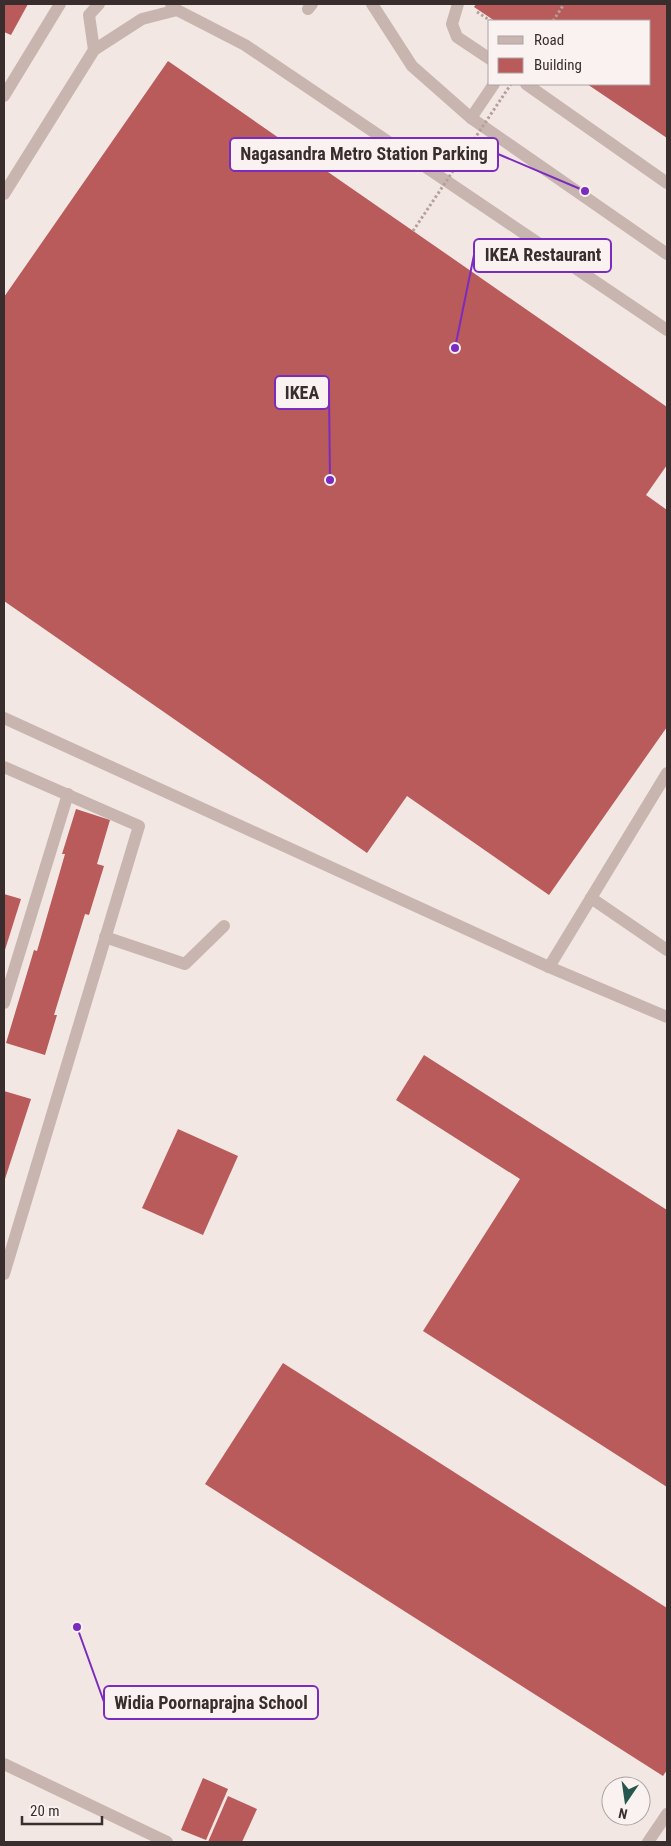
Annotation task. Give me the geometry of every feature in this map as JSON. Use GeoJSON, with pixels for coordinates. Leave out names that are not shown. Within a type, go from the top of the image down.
{"type":"FeatureCollection","features":[{"type":"Feature","properties":{"kind":"street"},"geometry":{"type":"LineString","coordinates":[[4,96],[60,4]]}},
{"type":"Feature","properties":{"kind":"street"},"geometry":{"type":"LineString","coordinates":[[94,50],[89,15],[99,4]]}},
{"type":"Feature","properties":{"kind":"street"},"geometry":{"type":"LineString","coordinates":[[372,4],[412,66],[471,118],[667,254]]}},
{"type":"Feature","properties":{"kind":"street"},"geometry":{"type":"LineString","coordinates":[[458,4],[452,24],[457,37],[488,57]]}},
{"type":"Feature","properties":{"kind":"street"},"geometry":{"type":"LineString","coordinates":[[4,194],[94,50],[142,19],[174,7],[245,45],[667,330]]}},
{"type":"Feature","properties":{"kind":"street"},"geometry":{"type":"LineString","coordinates":[[471,118],[493,85]]}},
{"type":"Feature","properties":{"kind":"street"},"geometry":{"type":"LineString","coordinates":[[527,85],[667,184]]}},
{"type":"Feature","properties":{"kind":"street"},"geometry":{"type":"LineString","coordinates":[[4,718],[549,968],[667,1017]]}},
{"type":"Feature","properties":{"kind":"street"},"geometry":{"type":"LineString","coordinates":[[4,767],[139,826],[4,1274]]}},
{"type":"Feature","properties":{"kind":"street"},"geometry":{"type":"LineString","coordinates":[[549,968],[667,773]]}},
{"type":"Feature","properties":{"kind":"street"},"geometry":{"type":"LineString","coordinates":[[4,1003],[68,794]]}},
{"type":"Feature","properties":{"kind":"street"},"geometry":{"type":"LineString","coordinates":[[591,898],[667,950]]}},
{"type":"Feature","properties":{"kind":"street"},"geometry":{"type":"LineString","coordinates":[[105,937],[185,964],[224,926]]}},
{"type":"Feature","properties":{"kind":"street"},"geometry":{"type":"LineString","coordinates":[[4,1764],[167,1842]]}},
{"type":"Feature","properties":{"kind":"street"},"geometry":{"type":"LineString","coordinates":[[648,1842],[667,1814]]}},
{"type":"Feature","properties":{"kind":"path"},"geometry":{"type":"LineString","coordinates":[[553,20],[564,4]]}},
{"type":"Feature","properties":{"kind":"path"},"geometry":{"type":"LineString","coordinates":[[476,11],[490,20]]}},
{"type":"Feature","properties":{"kind":"path"},"geometry":{"type":"LineString","coordinates":[[413,230],[510,85]]}},
{"type":"Feature","properties":{"kind":"building"},"geometry":{"type":"Polygon","coordinates":[[[4,4],[28,4],[11,35],[4,32],[4,4]]]}},
{"type":"Feature","properties":{"kind":"building"},"geometry":{"type":"Polygon","coordinates":[[[476,4],[667,4],[667,138],[588,85],[651,85],[651,20],[494,20],[474,7],[476,4]]]}},
{"type":"Feature","properties":{"kind":"building"},"geometry":{"type":"Polygon","coordinates":[[[168,61],[667,407],[667,465],[646,495],[667,510],[667,727],[549,895],[407,796],[367,853],[4,601],[4,297],[168,61]]]}},
{"type":"Feature","properties":{"kind":"building"},"geometry":{"type":"Polygon","coordinates":[[[76,809],[110,820],[97,864],[104,866],[89,915],[85,914],[54,1015],[57,1015],[45,1055],[6,1043],[34,950],[37,951],[65,854],[62,854],[76,809]]]}},
{"type":"Feature","properties":{"kind":"building"},"geometry":{"type":"Polygon","coordinates":[[[4,894],[21,899],[4,953],[4,894]]]}},
{"type":"Feature","properties":{"kind":"building"},"geometry":{"type":"Polygon","coordinates":[[[424,1055],[667,1210],[667,1487],[423,1331],[520,1179],[396,1100],[424,1055]]]}},
{"type":"Feature","properties":{"kind":"building"},"geometry":{"type":"Polygon","coordinates":[[[4,1091],[31,1099],[4,1182],[4,1091]]]}},
{"type":"Feature","properties":{"kind":"building"},"geometry":{"type":"Polygon","coordinates":[[[178,1129],[238,1156],[203,1235],[142,1208],[178,1129]]]}},
{"type":"Feature","properties":{"kind":"building"},"geometry":{"type":"Polygon","coordinates":[[[283,1363],[667,1608],[667,1770],[663,1776],[205,1484],[283,1363]]]}},
{"type":"Feature","properties":{"kind":"building"},"geometry":{"type":"Polygon","coordinates":[[[203,1778],[228,1789],[206,1840],[181,1830],[203,1778]]]}},
{"type":"Feature","properties":{"kind":"building"},"geometry":{"type":"Polygon","coordinates":[[[228,1796],[257,1809],[242,1842],[208,1842],[228,1796]]]}},
{"type":"Feature","properties":{"kind":"place","name":"Nagasandra Metro Station Parking"},"geometry":{"type":"Point","coordinates":[585,191]}},
{"type":"Feature","properties":{"kind":"place","name":"IKEA Restaurant"},"geometry":{"type":"Point","coordinates":[455,348]}},
{"type":"Feature","properties":{"kind":"place","name":"IKEA"},"geometry":{"type":"Point","coordinates":[330,480]}},
{"type":"Feature","properties":{"kind":"place","name":"Widia Poornaprajna School"},"geometry":{"type":"Point","coordinates":[77,1627]}}]}
